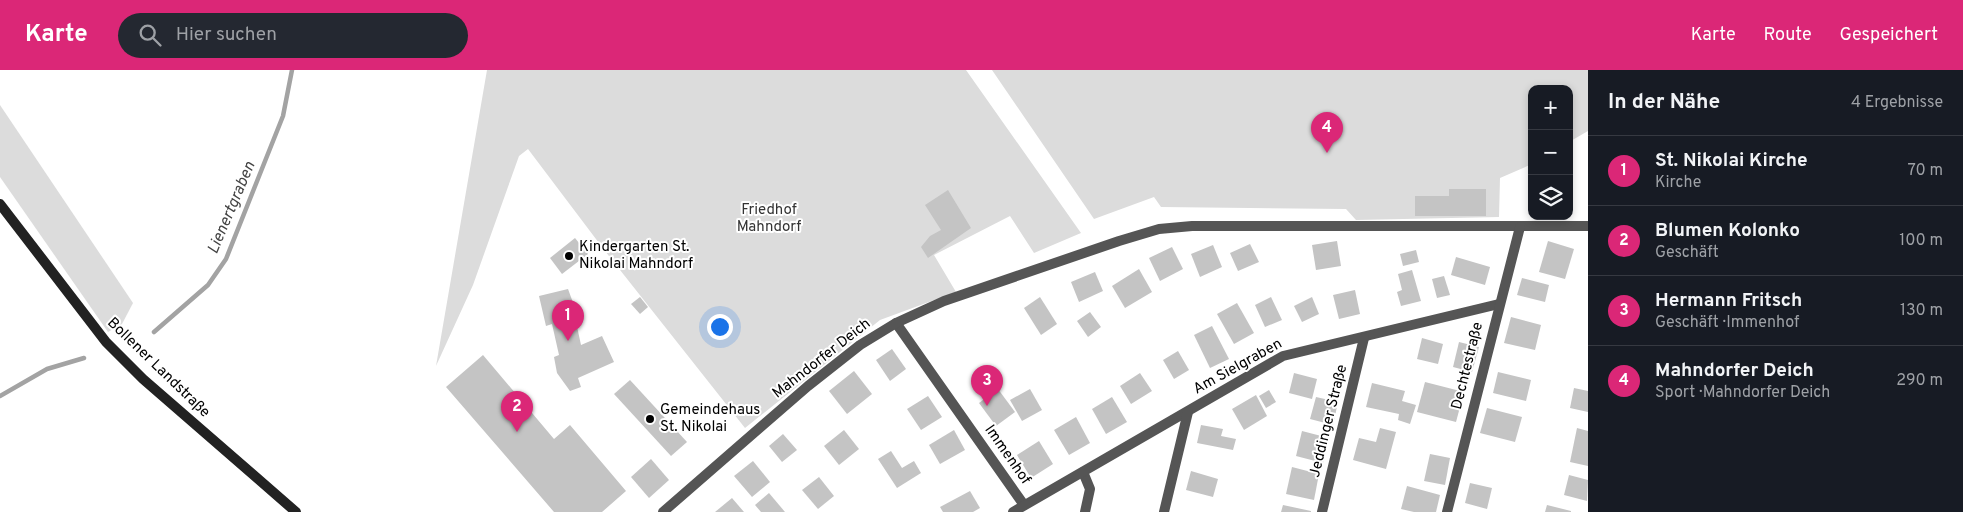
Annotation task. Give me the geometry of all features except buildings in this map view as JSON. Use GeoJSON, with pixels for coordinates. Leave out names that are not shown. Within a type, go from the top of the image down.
{"type":"FeatureCollection","features":[{"type":"Feature","properties":{"kind":"street","name":"Bollener Landstraße"},"geometry":{"type":"LineString","coordinates":[[0,204],[106,342],[143,379],[296,512]]}},
{"type":"Feature","properties":{"kind":"street","name":"Mahndorfer Deich"},"geometry":{"type":"LineString","coordinates":[[663,512],[808,386],[860,345],[896,323],[970,292],[1159,229],[1192,226],[1588,226]]}},
{"type":"Feature","properties":{"kind":"street","name":"Dechtestraße"},"geometry":{"type":"LineString","coordinates":[[1447,512],[1520,227]]}},
{"type":"Feature","properties":{"kind":"street","name":"Am Sielgraben"},"geometry":{"type":"LineString","coordinates":[[1013,512],[1284,356],[1499,304]]}},
{"type":"Feature","properties":{"kind":"street","name":"Immenhof"},"geometry":{"type":"LineString","coordinates":[[896,323],[1024,506]]}},
{"type":"Feature","properties":{"kind":"street","name":"Jeddinger Straße"},"geometry":{"type":"LineString","coordinates":[[1322,512],[1364,338]]}},
{"type":"Feature","properties":{"kind":"street"},"geometry":{"type":"LineString","coordinates":[[1164,512],[1188,412]]}},
{"type":"Feature","properties":{"kind":"street"},"geometry":{"type":"LineString","coordinates":[[1083,472],[1090,489],[1085,512]]}},
{"type":"Feature","properties":{"kind":"green space","name":"Friedhof Mahndorf"},"geometry":{"type":"Polygon","coordinates":[[[487,70],[966,70],[1081,233],[1034,253],[1010,216],[934,255],[956,292],[880,320],[745,428],[605,251],[528,149],[519,156],[473,285],[436,366],[487,70]]]}},
{"type":"Feature","properties":{"kind":"green space"},"geometry":{"type":"Polygon","coordinates":[[[992,70],[1588,70],[1588,131],[1573,140],[1573,85],[1528,85],[1528,166],[1500,178],[1499,217],[1356,220],[1346,209],[1161,207],[1154,197],[1094,219],[992,70]]]}},
{"type":"Feature","properties":{"kind":"green space"},"geometry":{"type":"Polygon","coordinates":[[[0,105],[133,303],[122,324],[108,332],[0,177],[0,105]]]}},
{"type":"Feature","properties":{"kind":"waterway","name":"Lienertgraben"},"geometry":{"type":"LineString","coordinates":[[154,332],[208,285],[226,259],[283,116],[292,70]]}},
{"type":"Feature","properties":{"kind":"waterway","name":"Lienertgraben"},"geometry":{"type":"LineString","coordinates":[[0,396],[47,369],[84,358]]}},
{"type":"Feature","properties":{"kind":"place","name":"Mahndorfer Deich"},"geometry":{"type":"Point","coordinates":[1327,153]}},
{"type":"Feature","properties":{"kind":"place","name":"Kindergarten St. Nikolai Mahndorf"},"geometry":{"type":"Point","coordinates":[569,256]}},
{"type":"Feature","properties":{"kind":"place","name":"St. Nikolai Kirche"},"geometry":{"type":"Point","coordinates":[568,341]}},
{"type":"Feature","properties":{"kind":"place","name":"Hermann Fritsch"},"geometry":{"type":"Point","coordinates":[987,406]}},
{"type":"Feature","properties":{"kind":"place","name":"Gemeindehaus St. Nikolai"},"geometry":{"type":"Point","coordinates":[650,419]}},
{"type":"Feature","properties":{"kind":"place","name":"Blumen Kolonko"},"geometry":{"type":"Point","coordinates":[517,432]}}]}
